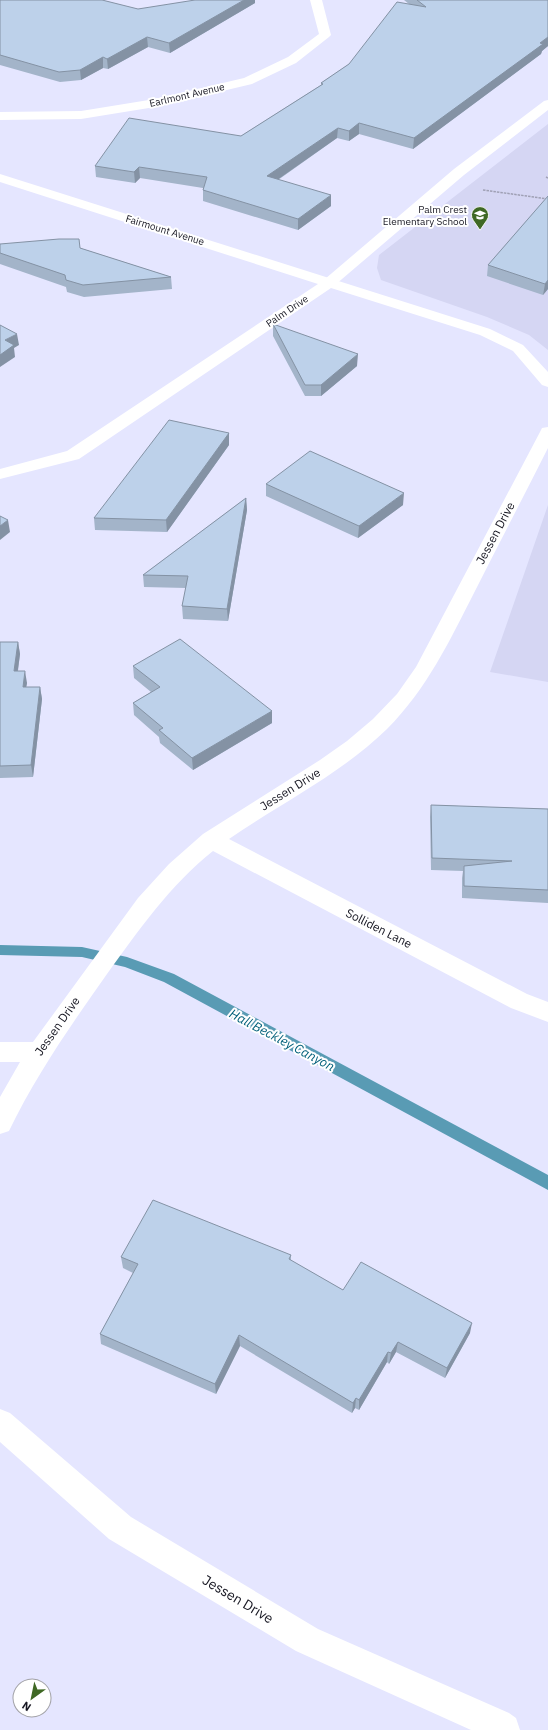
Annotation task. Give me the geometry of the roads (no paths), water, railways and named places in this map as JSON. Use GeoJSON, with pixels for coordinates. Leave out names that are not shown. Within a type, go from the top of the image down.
{"type":"FeatureCollection","features":[{"type":"Feature","properties":{"kind":"street","name":"Earlmont Avenue"},"geometry":{"type":"LineString","coordinates":[[0,116],[81,115],[154,102],[248,81],[292,60],[325,35],[316,0]]}},
{"type":"Feature","properties":{"kind":"street","name":"Palm Drive"},"geometry":{"type":"LineString","coordinates":[[0,474],[73,455],[330,282],[459,172],[548,104]]}},
{"type":"Feature","properties":{"kind":"street","name":"Fairmount Avenue"},"geometry":{"type":"LineString","coordinates":[[0,178],[330,282]]}},
{"type":"Feature","properties":{"kind":"street"},"geometry":{"type":"LineString","coordinates":[[330,282],[485,332],[518,348],[548,382]]}},
{"type":"Feature","properties":{"kind":"street","name":"Jessen Drive"},"geometry":{"type":"LineString","coordinates":[[0,1123],[11,1098],[38,1052],[146,903],[175,871],[211,840],[342,756],[370,734],[395,710],[412,690],[425,668],[548,432]]}},
{"type":"Feature","properties":{"kind":"street","name":"Solliden Lane"},"geometry":{"type":"LineString","coordinates":[[211,840],[519,1001],[548,1012]]}},
{"type":"Feature","properties":{"kind":"street"},"geometry":{"type":"LineString","coordinates":[[0,1052],[38,1052]]}},
{"type":"Feature","properties":{"kind":"street","name":"Jessen Drive"},"geometry":{"type":"LineString","coordinates":[[0,1423],[120,1528],[307,1640],[497,1725],[504,1730]]}},
{"type":"Feature","properties":{"kind":"waterway","name":"Hall Beckley Canyon"},"geometry":{"type":"LineString","coordinates":[[0,950],[82,952],[127,962],[169,978],[548,1183]]}},
{"type":"Feature","properties":{"kind":"place","name":"Palm Crest Elementary School"},"geometry":{"type":"Point","coordinates":[480,230]}}]}
